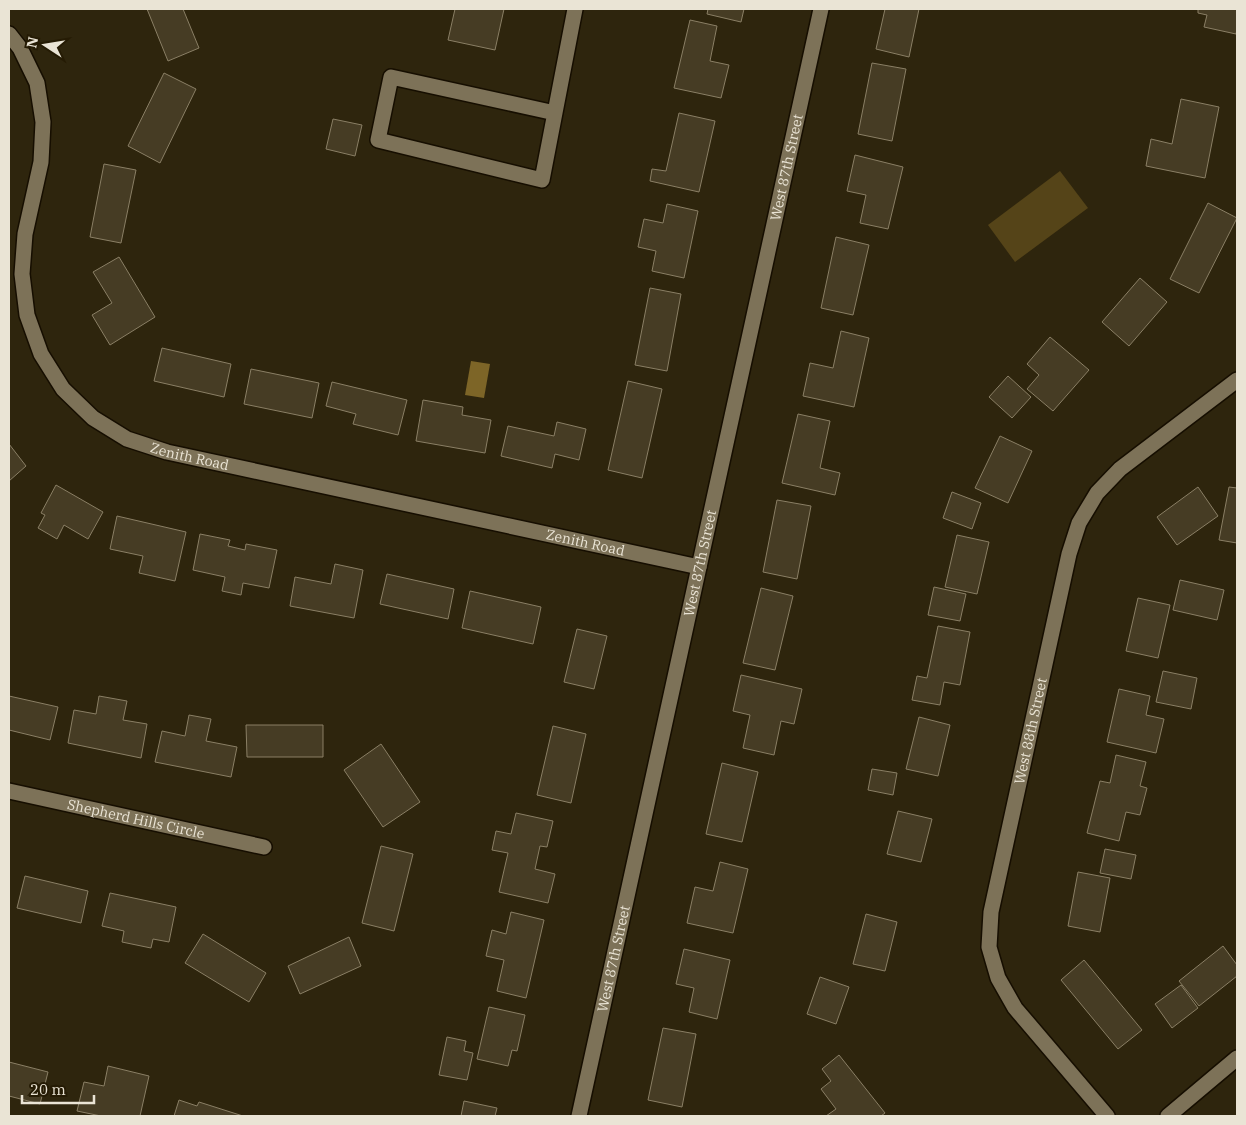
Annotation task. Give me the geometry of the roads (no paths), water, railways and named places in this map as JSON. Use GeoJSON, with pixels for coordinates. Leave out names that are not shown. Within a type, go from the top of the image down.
{"type":"FeatureCollection","features":[{"type":"Feature","properties":{"kind":"street"},"geometry":{"type":"LineString","coordinates":[[555,113],[391,77],[378,140],[542,180],[555,113],[575,9]]}},
{"type":"Feature","properties":{"kind":"street","name":"West 87th Street"},"geometry":{"type":"LineString","coordinates":[[579,1116],[821,9]]}},
{"type":"Feature","properties":{"kind":"street","name":"Zenith Road"},"geometry":{"type":"LineString","coordinates":[[9,34],[20,48],[37,83],[43,122],[40,162],[25,234],[22,274],[27,315],[41,354],[63,390],[93,418],[127,439],[167,452],[699,567]]}},
{"type":"Feature","properties":{"kind":"street","name":"West 88th Street"},"geometry":{"type":"LineString","coordinates":[[1107,1116],[1015,1008],[998,978],[989,947],[991,912],[1069,554],[1079,523],[1098,494],[1120,469],[1237,380]]}},
{"type":"Feature","properties":{"kind":"street","name":"Shepherd Hills Circle"},"geometry":{"type":"LineString","coordinates":[[9,791],[264,847]]}},
{"type":"Feature","properties":{"kind":"street"},"geometry":{"type":"LineString","coordinates":[[1168,1116],[1237,1058]]}}]}
